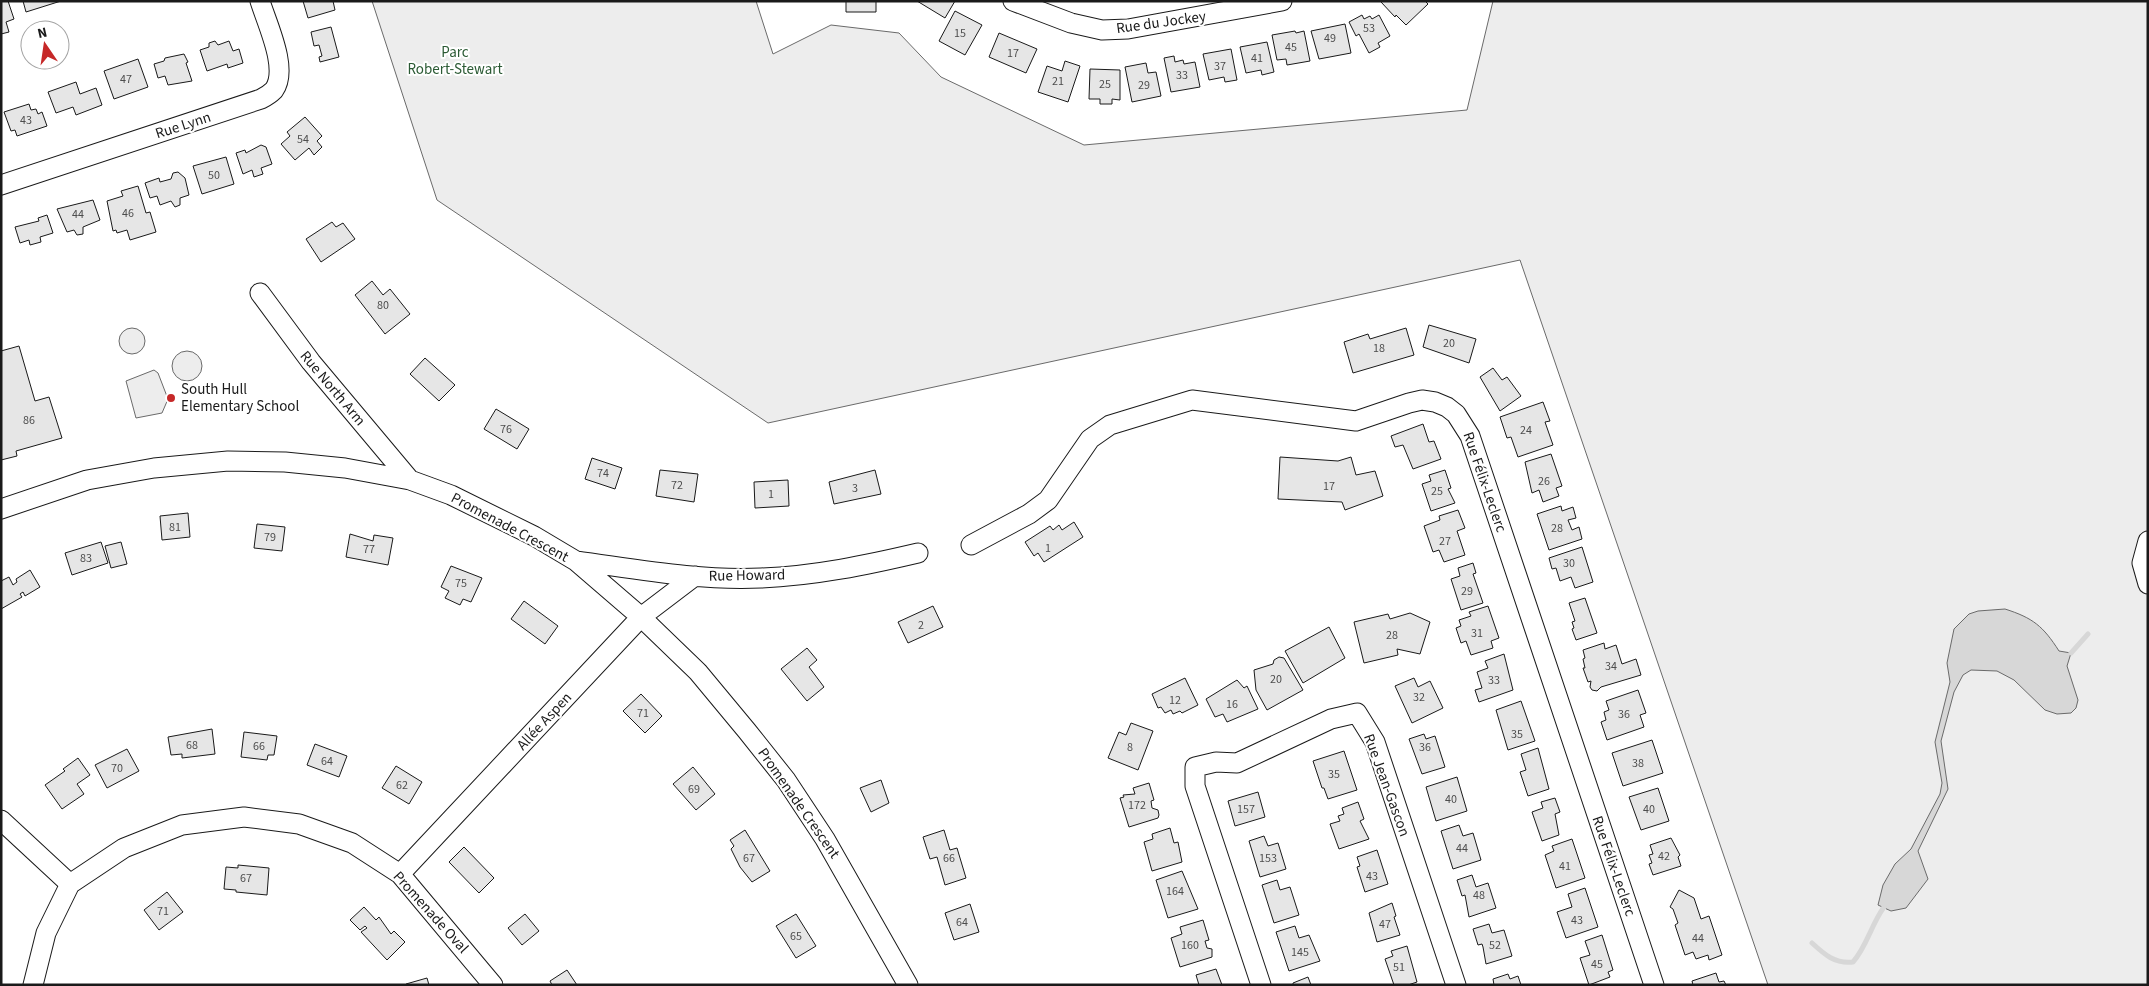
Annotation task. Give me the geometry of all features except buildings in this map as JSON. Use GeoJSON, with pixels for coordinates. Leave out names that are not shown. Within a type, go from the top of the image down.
{"type":"FeatureCollection","features":[{"type":"Feature","properties":{"kind":"street","name":"Rue Lynn"},"geometry":{"type":"LineString","coordinates":[[1,185],[261,99],[274,90],[279,75],[279,61],[260,1]]}},
{"type":"Feature","properties":{"kind":"street","name":"Rue du Jockey"},"geometry":{"type":"LineString","coordinates":[[1013,1],[1071,23],[1102,30],[1128,29],[1282,1]]}},
{"type":"Feature","properties":{"kind":"street","name":"Rue North Arm"},"geometry":{"type":"LineString","coordinates":[[260,293],[311,362],[410,480]]}},
{"type":"Feature","properties":{"kind":"street","name":"Rue Félix-Leclerc"},"geometry":{"type":"LineString","coordinates":[[971,545],[1029,514],[1048,500],[1090,439],[1110,425],[1192,400],[1356,421],[1422,400],[1447,407],[1464,424],[1470,436],[1654,985]]}},
{"type":"Feature","properties":{"kind":"street","name":"Promenade Crescent"},"geometry":{"type":"LineString","coordinates":[[1,509],[86,480],[154,468],[228,461],[305,464],[410,480],[451,495],[534,536],[576,561],[641,617],[698,672],[786,780],[826,839],[908,985]]}},
{"type":"Feature","properties":{"kind":"street"},"geometry":{"type":"LineString","coordinates":[[2148,541],[2142,563],[2148,584]]}},
{"type":"Feature","properties":{"kind":"street","name":"Rue Howard"},"geometry":{"type":"LineString","coordinates":[[576,561],[695,576],[760,578],[871,564],[918,553]]}},
{"type":"Feature","properties":{"kind":"street","name":"Allée Aspen"},"geometry":{"type":"LineString","coordinates":[[400,874],[641,617],[695,576]]}},
{"type":"Feature","properties":{"kind":"street","name":"Rue Jean-Gascon"},"geometry":{"type":"LineString","coordinates":[[1261,985],[1195,786],[1195,767],[1216,762],[1237,763],[1331,719],[1357,713],[1375,742],[1456,985]]}},
{"type":"Feature","properties":{"kind":"street","name":"Promenade Oval"},"geometry":{"type":"LineString","coordinates":[[70,884],[124,848],[182,825],[244,817],[300,824],[352,843],[400,874],[493,985]]}},
{"type":"Feature","properties":{"kind":"street"},"geometry":{"type":"LineString","coordinates":[[1,820],[70,884],[46,933],[33,985]]}},
{"type":"Feature","properties":{"kind":"green space","name":"Parc Robert-Stewart"},"geometry":{"type":"Polygon","coordinates":[[[372,1],[756,1],[773,54],[831,25],[899,33],[941,77],[1084,145],[1467,110],[1493,1],[2148,1],[2148,985],[1768,985],[1520,260],[768,423],[437,200],[372,1]]]}},
{"type":"Feature","properties":{"kind":"green space"},"geometry":{"type":"Polygon","coordinates":[[[132,328],[141,332],[145,341],[141,350],[132,354],[123,350],[119,341],[123,332],[132,328]]]}},
{"type":"Feature","properties":{"kind":"green space"},"geometry":{"type":"Polygon","coordinates":[[[187,351],[193,352],[201,360],[201,372],[193,380],[187,381],[181,380],[173,372],[172,366],[173,360],[181,352],[187,351]]]}},
{"type":"Feature","properties":{"kind":"green space"},"geometry":{"type":"Polygon","coordinates":[[[154,370],[158,373],[168,399],[162,413],[136,418],[126,381],[154,370]]]}},
{"type":"Feature","properties":{"kind":"shaded area"},"geometry":{"type":"Polygon","coordinates":[[[2005,609],[2037,624],[2048,635],[2059,651],[2071,653],[2067,666],[2078,700],[2076,708],[2071,713],[2057,714],[2045,710],[2014,680],[1997,671],[1971,670],[1963,675],[1954,692],[1941,741],[1948,789],[1918,851],[1928,879],[1906,908],[1891,911],[1878,905],[1883,885],[1895,864],[1911,849],[1940,794],[1942,783],[1935,742],[1950,682],[1947,663],[1954,629],[1969,614],[1978,611],[2005,609]]]}},
{"type":"Feature","properties":{"kind":"waterway"},"geometry":{"type":"LineString","coordinates":[[2071,653],[2088,634]]}},
{"type":"Feature","properties":{"kind":"waterway"},"geometry":{"type":"LineString","coordinates":[[1812,943],[1826,955],[1836,960],[1853,962],[1884,907]]}},
{"type":"Feature","properties":{"kind":"place","name":"South Hull Elementary School"},"geometry":{"type":"Point","coordinates":[171,398]}}]}
